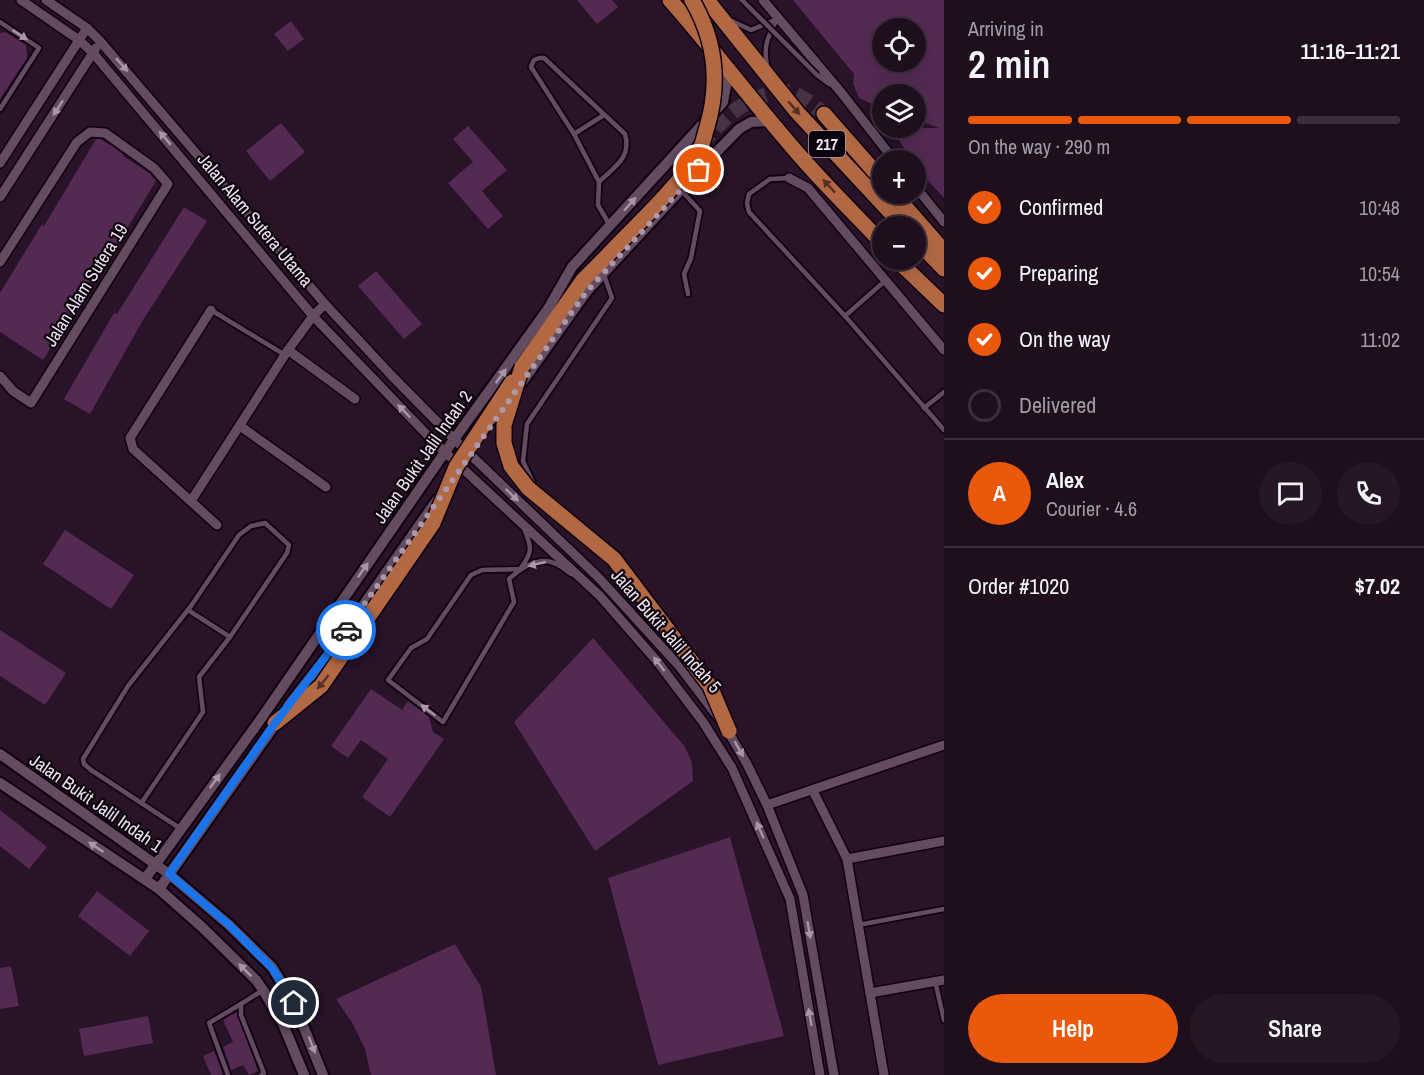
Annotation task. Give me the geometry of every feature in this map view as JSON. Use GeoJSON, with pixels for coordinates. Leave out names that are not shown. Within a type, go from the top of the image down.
{"type":"FeatureCollection","features":[{"type":"Feature","properties":{"kind":"highway","name":"217"},"geometry":{"type":"LineString","coordinates":[[670,0],[801,157],[872,232]]}},
{"type":"Feature","properties":{"kind":"highway"},"geometry":{"type":"LineString","coordinates":[[275,723],[321,686],[433,523],[456,467],[583,279],[670,189],[700,152],[714,104],[716,79],[707,33],[692,0]]}},
{"type":"Feature","properties":{"kind":"highway","name":"217"},"geometry":{"type":"LineString","coordinates":[[707,0],[798,112],[894,216]]}},
{"type":"Feature","properties":{"kind":"highway"},"geometry":{"type":"LineString","coordinates":[[824,114],[872,169]]}},
{"type":"Feature","properties":{"kind":"highway"},"geometry":{"type":"LineString","coordinates":[[903,204],[944,251]]}},
{"type":"Feature","properties":{"kind":"highway"},"geometry":{"type":"LineString","coordinates":[[926,250],[944,269]]}},
{"type":"Feature","properties":{"kind":"highway"},"geometry":{"type":"LineString","coordinates":[[906,270],[944,305]]}},
{"type":"Feature","properties":{"kind":"highway"},"geometry":{"type":"LineString","coordinates":[[915,279],[944,316]]}},
{"type":"Feature","properties":{"kind":"highway"},"geometry":{"type":"LineString","coordinates":[[522,367],[504,425],[504,443],[511,466],[528,488],[614,559],[710,686],[729,732]]}},
{"type":"Feature","properties":{"kind":"street","name":"Jalan Alam Sutera Utama"},"geometry":{"type":"LineString","coordinates":[[21,0],[79,40],[93,53],[314,316],[461,466]]}},
{"type":"Feature","properties":{"kind":"street","name":"Jalan Alam Sutera Utama"},"geometry":{"type":"LineString","coordinates":[[46,0],[87,28],[100,41],[325,304],[454,440]]}},
{"type":"Feature","properties":{"kind":"street"},"geometry":{"type":"LineString","coordinates":[[763,0],[886,150]]}},
{"type":"Feature","properties":{"kind":"street"},"geometry":{"type":"LineString","coordinates":[[0,163],[87,28]]}},
{"type":"Feature","properties":{"kind":"street"},"geometry":{"type":"LineString","coordinates":[[0,197],[100,41]]}},
{"type":"Feature","properties":{"kind":"street","name":"Jalan Bukit Jalil Indah 2"},"geometry":{"type":"LineString","coordinates":[[145,879],[548,309],[572,267],[723,102],[727,81],[723,61]]}},
{"type":"Feature","properties":{"kind":"street","name":"Jalan Bukit Jalil Indah 2"},"geometry":{"type":"LineString","coordinates":[[159,889],[275,723],[329,654],[587,291],[739,129],[751,122],[771,121]]}},
{"type":"Feature","properties":{"kind":"street","name":"Jalan Alam Sutera 19"},"geometry":{"type":"LineString","coordinates":[[0,262],[77,141],[90,132],[105,133],[154,168],[168,183],[31,403],[14,391],[0,376]]}},
{"type":"Feature","properties":{"kind":"street"},"geometry":{"type":"LineString","coordinates":[[789,178],[808,188],[944,350]]}},
{"type":"Feature","properties":{"kind":"street"},"geometry":{"type":"LineString","coordinates":[[926,200],[944,222]]}},
{"type":"Feature","properties":{"kind":"street"},"geometry":{"type":"LineString","coordinates":[[191,501],[287,353],[325,304]]}},
{"type":"Feature","properties":{"kind":"street"},"geometry":{"type":"LineString","coordinates":[[211,309],[130,438],[133,449],[217,525]]}},
{"type":"Feature","properties":{"kind":"street"},"geometry":{"type":"LineString","coordinates":[[341,345],[354,334]]}},
{"type":"Feature","properties":{"kind":"street"},"geometry":{"type":"LineString","coordinates":[[287,353],[355,399]]}},
{"type":"Feature","properties":{"kind":"street"},"geometry":{"type":"LineString","coordinates":[[240,426],[326,487]]}},
{"type":"Feature","properties":{"kind":"street","name":"Jalan Bukit Jalil Indah 5"},"geometry":{"type":"LineString","coordinates":[[454,440],[598,577],[680,666],[729,732],[767,805],[803,896],[834,1075]]}},
{"type":"Feature","properties":{"kind":"street","name":"Jalan Bukit Jalil Indah 5"},"geometry":{"type":"LineString","coordinates":[[461,466],[588,585],[656,660],[703,722],[732,768],[790,899],[820,1075]]}},
{"type":"Feature","properties":{"kind":"street"},"geometry":{"type":"LineString","coordinates":[[767,805],[944,745]]}},
{"type":"Feature","properties":{"kind":"street","name":"Jalan Bukit Jalil Indah 1"},"geometry":{"type":"LineString","coordinates":[[0,754],[169,874],[228,924],[272,968],[294,1003],[322,1075]]}},
{"type":"Feature","properties":{"kind":"street","name":"Jalan Bukit Jalil Indah 1"},"geometry":{"type":"LineString","coordinates":[[0,783],[145,879],[203,928],[256,980],[263,990],[283,1024],[304,1075]]}},
{"type":"Feature","properties":{"kind":"street"},"geometry":{"type":"LineString","coordinates":[[813,791],[847,859],[884,1075]]}},
{"type":"Feature","properties":{"kind":"street"},"geometry":{"type":"LineString","coordinates":[[847,859],[944,841]]}},
{"type":"Feature","properties":{"kind":"street"},"geometry":{"type":"LineString","coordinates":[[870,993],[939,980]]}},
{"type":"Feature","properties":{"kind":"lane"},"geometry":{"type":"LineString","coordinates":[[742,0],[817,75],[840,91]]}},
{"type":"Feature","properties":{"kind":"lane"},"geometry":{"type":"LineString","coordinates":[[719,15],[751,30],[777,19],[764,51],[769,78]]}},
{"type":"Feature","properties":{"kind":"lane"},"geometry":{"type":"LineString","coordinates":[[0,22],[39,48],[0,109]]}},
{"type":"Feature","properties":{"kind":"lane"},"geometry":{"type":"LineString","coordinates":[[598,182],[623,158],[628,146],[625,134],[544,58],[534,60],[531,67],[574,134],[598,182],[598,205],[610,226]]}},
{"type":"Feature","properties":{"kind":"lane"},"geometry":{"type":"LineString","coordinates":[[574,134],[604,115]]}},
{"type":"Feature","properties":{"kind":"lane"},"geometry":{"type":"LineString","coordinates":[[789,178],[770,179],[749,194],[747,203],[749,212],[845,316],[944,430]]}},
{"type":"Feature","properties":{"kind":"lane"},"geometry":{"type":"LineString","coordinates":[[681,189],[700,211],[691,258],[684,274],[688,294]]}},
{"type":"Feature","properties":{"kind":"lane"},"geometry":{"type":"LineString","coordinates":[[604,273],[612,298],[527,424],[523,460],[532,482],[609,549]]}},
{"type":"Feature","properties":{"kind":"lane"},"geometry":{"type":"LineString","coordinates":[[845,316],[886,280]]}},
{"type":"Feature","properties":{"kind":"lane"},"geometry":{"type":"LineString","coordinates":[[211,309],[287,353]]}},
{"type":"Feature","properties":{"kind":"lane"},"geometry":{"type":"LineString","coordinates":[[924,408],[944,392]]}},
{"type":"Feature","properties":{"kind":"lane"},"geometry":{"type":"LineString","coordinates":[[142,802],[203,712],[199,677],[230,637],[287,553],[289,545],[265,523],[251,526],[239,535],[188,610],[128,686],[82,759],[91,770],[181,829]]}},
{"type":"Feature","properties":{"kind":"lane"},"geometry":{"type":"LineString","coordinates":[[522,524],[530,542],[530,556],[520,569],[509,579],[514,602],[444,722],[388,680],[411,648],[427,639],[471,575],[482,570],[520,569],[537,562],[552,561],[588,585]]}},
{"type":"Feature","properties":{"kind":"lane"},"geometry":{"type":"LineString","coordinates":[[188,610],[230,637]]}},
{"type":"Feature","properties":{"kind":"lane"},"geometry":{"type":"LineString","coordinates":[[858,925],[944,909]]}},
{"type":"Feature","properties":{"kind":"lane"},"geometry":{"type":"LineString","coordinates":[[939,980],[944,1020]]}},
{"type":"Feature","properties":{"kind":"lane"},"geometry":{"type":"LineString","coordinates":[[228,1075],[209,1023],[263,990]]}},
{"type":"Feature","properties":{"kind":"lane"},"geometry":{"type":"LineString","coordinates":[[241,1004],[242,1015],[264,1073],[261,1075]]}},
{"type":"Feature","properties":{"kind":"building"},"geometry":{"type":"Polygon","coordinates":[[[577,0],[612,0],[618,7],[597,24],[577,0]]]}},
{"type":"Feature","properties":{"kind":"building"},"geometry":{"type":"Polygon","coordinates":[[[793,0],[944,0],[944,198],[926,178],[926,150],[905,150],[898,138],[926,138],[926,128],[939,128],[926,123],[926,84],[872,84],[872,104],[859,98],[853,83],[854,74],[793,0]]]}},
{"type":"Feature","properties":{"kind":"building"},"geometry":{"type":"Polygon","coordinates":[[[291,21],[304,39],[288,51],[274,34],[291,21]]]}},
{"type":"Feature","properties":{"kind":"building"},"geometry":{"type":"Polygon","coordinates":[[[5,32],[26,45],[27,58],[0,99],[0,33],[5,32]]]}},
{"type":"Feature","properties":{"kind":"building"},"geometry":{"type":"Polygon","coordinates":[[[281,123],[305,152],[270,181],[246,151],[281,123]]]}},
{"type":"Feature","properties":{"kind":"building"},"geometry":{"type":"Polygon","coordinates":[[[468,126],[507,170],[482,191],[503,216],[488,229],[448,183],[473,162],[453,139],[468,126]]]}},
{"type":"Feature","properties":{"kind":"building"},"geometry":{"type":"Polygon","coordinates":[[[96,139],[112,146],[149,173],[156,181],[111,255],[108,253],[43,360],[0,332],[0,293],[42,224],[44,226],[96,139]]]}},
{"type":"Feature","properties":{"kind":"building"},"geometry":{"type":"Polygon","coordinates":[[[184,207],[207,221],[143,320],[90,414],[64,399],[114,313],[117,314],[184,207]]]}},
{"type":"Feature","properties":{"kind":"building"},"geometry":{"type":"Polygon","coordinates":[[[376,271],[422,324],[404,339],[358,286],[376,271]]]}},
{"type":"Feature","properties":{"kind":"building"},"geometry":{"type":"Polygon","coordinates":[[[65,530],[134,575],[111,609],[43,564],[65,530]]]}},
{"type":"Feature","properties":{"kind":"building"},"geometry":{"type":"Polygon","coordinates":[[[0,630],[66,673],[45,705],[0,676],[0,630]]]}},
{"type":"Feature","properties":{"kind":"building"},"geometry":{"type":"Polygon","coordinates":[[[593,638],[685,747],[692,763],[693,781],[595,851],[514,722],[593,638]]]}},
{"type":"Feature","properties":{"kind":"building"},"geometry":{"type":"Polygon","coordinates":[[[371,689],[402,710],[408,701],[429,717],[433,732],[444,739],[390,817],[362,797],[388,759],[361,740],[348,758],[331,746],[371,689]]]}},
{"type":"Feature","properties":{"kind":"building"},"geometry":{"type":"Polygon","coordinates":[[[0,810],[47,847],[29,869],[0,846],[0,810]]]}},
{"type":"Feature","properties":{"kind":"building"},"geometry":{"type":"Polygon","coordinates":[[[730,837],[784,1036],[658,1065],[608,878],[730,837]]]}},
{"type":"Feature","properties":{"kind":"building"},"geometry":{"type":"Polygon","coordinates":[[[97,891],[149,931],[130,956],[78,916],[97,891]]]}},
{"type":"Feature","properties":{"kind":"building"},"geometry":{"type":"Polygon","coordinates":[[[455,944],[481,987],[496,1075],[371,1075],[365,1049],[353,1024],[336,999],[455,944]]]}},
{"type":"Feature","properties":{"kind":"building"},"geometry":{"type":"Polygon","coordinates":[[[11,966],[19,1006],[0,1009],[0,968],[11,966]]]}},
{"type":"Feature","properties":{"kind":"building"},"geometry":{"type":"Polygon","coordinates":[[[237,1012],[258,1071],[249,1075],[243,1065],[231,1070],[223,1047],[233,1042],[223,1020],[237,1012]]]}},
{"type":"Feature","properties":{"kind":"building"},"geometry":{"type":"Polygon","coordinates":[[[148,1016],[153,1043],[84,1056],[79,1029],[148,1016]]]}},
{"type":"Feature","properties":{"kind":"building"},"geometry":{"type":"Polygon","coordinates":[[[214,1051],[223,1074],[220,1075],[211,1075],[203,1056],[214,1051]]]}},
{"type":"Feature","properties":{"kind":"tunnel"},"geometry":{"type":"LineString","coordinates":[[700,145],[733,112],[763,96],[789,92],[803,98],[824,114]]}},
{"type":"Feature","properties":{"kind":"way so far"},"geometry":{"type":"LineString","coordinates":[[346,630],[587,291],[699,170]]}},
{"type":"Feature","properties":{"kind":"route"},"geometry":{"type":"LineString","coordinates":[[294,1003],[272,968],[228,924],[169,874],[275,723],[346,630]]}}]}
